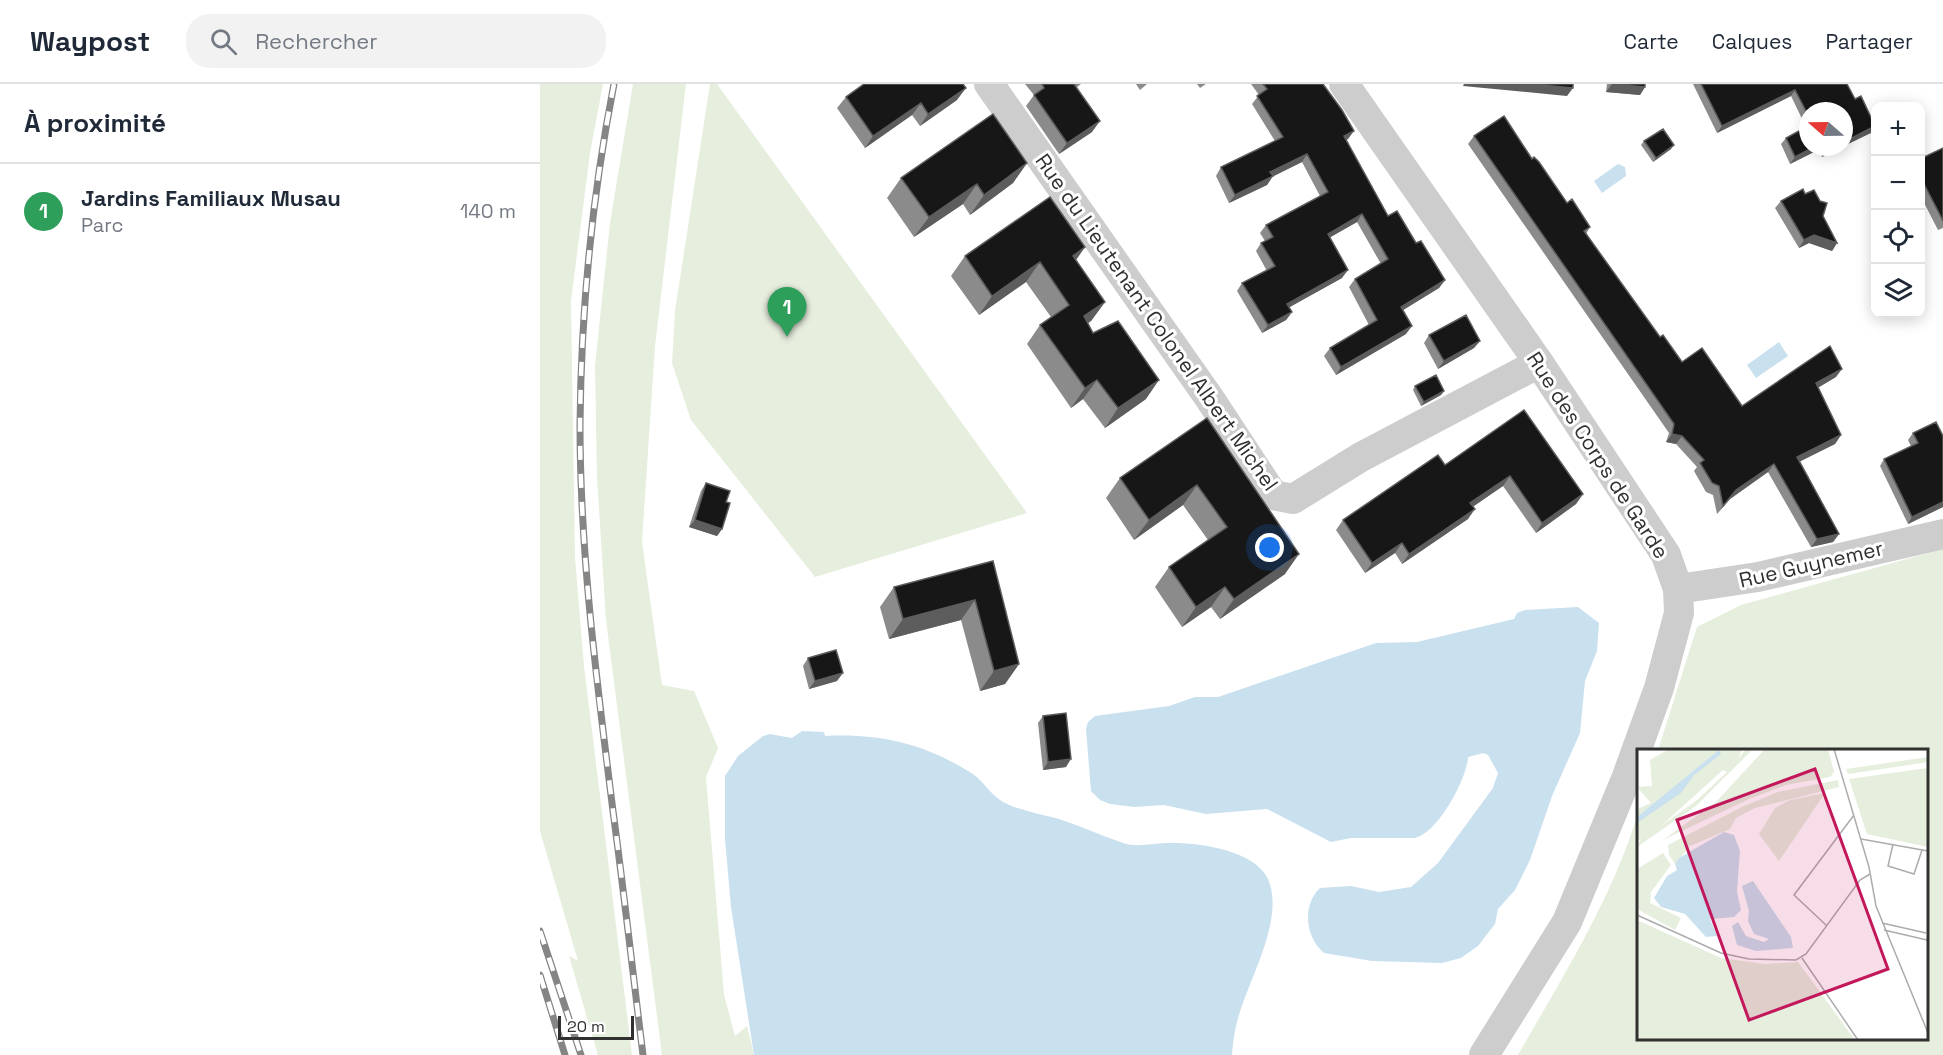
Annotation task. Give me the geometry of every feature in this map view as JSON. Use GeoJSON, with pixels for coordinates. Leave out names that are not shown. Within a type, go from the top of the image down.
{"type":"FeatureCollection","features":[{"type":"Feature","properties":{"kind":"street","name":"Rue du Lieutenant Colonel Albert Michel"},"geometry":{"type":"LineString","coordinates":[[989,84],[1210,399],[1273,495],[1293,498],[1361,457],[1539,363]]}},
{"type":"Feature","properties":{"kind":"street","name":"Rue des Corps de Garde"},"geometry":{"type":"LineString","coordinates":[[1344,84],[1539,363],[1665,555],[1678,590],[1679,613],[1668,659],[1608,823],[1566,922],[1484,1055]]}},
{"type":"Feature","properties":{"kind":"street","name":"Rue Guynemer"},"geometry":{"type":"LineString","coordinates":[[1678,590],[1758,577],[1943,534]]}},
{"type":"Feature","properties":{"kind":"green space"},"geometry":{"type":"Polygon","coordinates":[[[540,84],[603,84],[590,153],[571,301],[575,558],[584,666],[632,1055],[598,1055],[569,956],[578,961],[540,831],[540,84]]]}},
{"type":"Feature","properties":{"kind":"green space"},"geometry":{"type":"Polygon","coordinates":[[[633,84],[686,84],[655,346],[642,542],[662,685],[694,691],[718,748],[706,777],[724,995],[735,1036],[747,1026],[754,1055],[662,1055],[606,620],[597,477],[595,366],[610,223],[633,84]]]}},
{"type":"Feature","properties":{"kind":"green space"},"geometry":{"type":"Polygon","coordinates":[[[710,84],[717,84],[1027,513],[815,577],[691,420],[672,363],[675,311],[710,84]]]}},
{"type":"Feature","properties":{"kind":"green space"},"geometry":{"type":"Polygon","coordinates":[[[1943,549],[1943,1055],[1518,1055],[1600,907],[1637,816],[1637,1040],[1928,1040],[1928,749],[1658,749],[1697,627],[1741,605],[1943,549]]]}},
{"type":"Feature","properties":{"kind":"water"},"geometry":{"type":"Polygon","coordinates":[[[1618,164],[1625,167],[1626,176],[1602,193],[1594,181],[1618,164]]]}},
{"type":"Feature","properties":{"kind":"water"},"geometry":{"type":"Polygon","coordinates":[[[1779,342],[1788,356],[1756,378],[1747,365],[1779,342]]]}},
{"type":"Feature","properties":{"kind":"water"},"geometry":{"type":"Polygon","coordinates":[[[1578,607],[1599,623],[1597,651],[1585,681],[1580,733],[1552,796],[1530,860],[1515,890],[1498,909],[1495,924],[1478,946],[1461,958],[1442,963],[1372,961],[1324,953],[1313,938],[1308,912],[1314,895],[1320,888],[1351,886],[1379,892],[1411,887],[1438,863],[1493,788],[1498,773],[1488,755],[1483,753],[1468,757],[1457,792],[1441,817],[1423,835],[1414,838],[1351,838],[1331,842],[1267,809],[1206,814],[1164,805],[1134,807],[1110,804],[1100,800],[1091,791],[1086,729],[1088,722],[1095,716],[1169,706],[1195,697],[1218,697],[1376,643],[1417,642],[1514,619],[1517,613],[1525,610],[1578,607]]]}},
{"type":"Feature","properties":{"kind":"water"},"geometry":{"type":"Polygon","coordinates":[[[802,731],[824,732],[825,736],[865,736],[920,748],[973,774],[1003,802],[1023,810],[1059,819],[1123,843],[1209,846],[1251,861],[1268,879],[1272,894],[1272,911],[1264,947],[1238,1020],[1232,1055],[754,1055],[731,907],[725,839],[725,776],[738,756],[763,736],[770,734],[792,738],[802,731]]]}},
{"type":"Feature","properties":{"kind":"building"},"geometry":{"type":"Polygon","coordinates":[[[864,84],[963,84],[966,88],[928,114],[921,103],[873,136],[846,97],[864,84]]]}},
{"type":"Feature","properties":{"kind":"building"},"geometry":{"type":"Polygon","coordinates":[[[1042,84],[1074,84],[1100,121],[1067,143],[1034,95],[1044,88],[1042,84]]]}},
{"type":"Feature","properties":{"kind":"building"},"geometry":{"type":"Polygon","coordinates":[[[1263,84],[1323,84],[1354,131],[1344,136],[1388,216],[1397,211],[1416,243],[1421,241],[1445,280],[1401,307],[1412,326],[1341,367],[1330,348],[1377,320],[1355,279],[1388,259],[1362,214],[1328,234],[1348,270],[1287,304],[1292,312],[1268,325],[1242,283],[1275,266],[1261,243],[1273,237],[1266,225],[1328,192],[1307,154],[1270,172],[1273,176],[1235,195],[1221,167],[1283,137],[1257,96],[1267,89],[1263,84]]]}},
{"type":"Feature","properties":{"kind":"building"},"geometry":{"type":"Polygon","coordinates":[[[1531,84],[1573,84],[1573,88],[1531,84]]]}},
{"type":"Feature","properties":{"kind":"building"},"geometry":{"type":"Polygon","coordinates":[[[1612,84],[1645,84],[1645,87],[1612,84]]]}},
{"type":"Feature","properties":{"kind":"building"},"geometry":{"type":"Polygon","coordinates":[[[1701,84],[1847,84],[1855,99],[1861,96],[1871,117],[1871,128],[1853,137],[1853,102],[1801,102],[1795,90],[1722,126],[1701,84]]]}},
{"type":"Feature","properties":{"kind":"building"},"geometry":{"type":"Polygon","coordinates":[[[993,114],[1027,163],[984,195],[977,184],[929,217],[901,178],[993,114]]]}},
{"type":"Feature","properties":{"kind":"building"},"geometry":{"type":"Polygon","coordinates":[[[1504,116],[1532,159],[1534,157],[1539,162],[1567,203],[1572,199],[1590,227],[1584,231],[1660,337],[1663,335],[1682,362],[1702,348],[1742,406],[1830,346],[1842,369],[1816,383],[1841,435],[1797,457],[1839,534],[1817,539],[1774,464],[1736,490],[1723,506],[1719,486],[1712,483],[1700,463],[1704,460],[1682,436],[1672,434],[1674,424],[1474,136],[1504,116]]]}},
{"type":"Feature","properties":{"kind":"building"},"geometry":{"type":"Polygon","coordinates":[[[1663,129],[1674,145],[1656,158],[1644,141],[1663,129]]]}},
{"type":"Feature","properties":{"kind":"building"},"geometry":{"type":"Polygon","coordinates":[[[1799,131],[1799,155],[1795,157],[1786,138],[1799,131]]]}},
{"type":"Feature","properties":{"kind":"building"},"geometry":{"type":"Polygon","coordinates":[[[1943,148],[1943,221],[1925,186],[1925,157],[1943,148]]]}},
{"type":"Feature","properties":{"kind":"building"},"geometry":{"type":"Polygon","coordinates":[[[1803,189],[1805,194],[1814,190],[1820,201],[1827,203],[1823,216],[1837,243],[1814,235],[1804,240],[1781,201],[1803,189]]]}},
{"type":"Feature","properties":{"kind":"building"},"geometry":{"type":"Polygon","coordinates":[[[1050,197],[1085,247],[1073,256],[1105,302],[1084,316],[1093,333],[1118,321],[1159,380],[1118,408],[1097,380],[1085,388],[1040,325],[1069,305],[1040,262],[992,296],[965,256],[1050,197]]]}},
{"type":"Feature","properties":{"kind":"building"},"geometry":{"type":"Polygon","coordinates":[[[1466,315],[1480,341],[1444,361],[1429,335],[1466,315]]]}},
{"type":"Feature","properties":{"kind":"building"},"geometry":{"type":"Polygon","coordinates":[[[1436,375],[1444,391],[1424,402],[1415,386],[1436,375]]]}},
{"type":"Feature","properties":{"kind":"building"},"geometry":{"type":"Polygon","coordinates":[[[1524,410],[1583,494],[1542,523],[1510,476],[1470,503],[1475,509],[1409,554],[1402,543],[1372,563],[1343,520],[1438,455],[1445,465],[1524,410]]]}},
{"type":"Feature","properties":{"kind":"building"},"geometry":{"type":"Polygon","coordinates":[[[1207,418],[1299,554],[1234,599],[1225,587],[1196,607],[1169,567],[1227,527],[1197,485],[1149,520],[1120,478],[1207,418]]]}},
{"type":"Feature","properties":{"kind":"building"},"geometry":{"type":"Polygon","coordinates":[[[1936,422],[1943,436],[1943,502],[1912,517],[1884,459],[1918,443],[1913,433],[1936,422]]]}},
{"type":"Feature","properties":{"kind":"building"},"geometry":{"type":"Polygon","coordinates":[[[706,483],[730,491],[726,502],[730,503],[722,529],[695,520],[706,483]]]}},
{"type":"Feature","properties":{"kind":"building"},"geometry":{"type":"Polygon","coordinates":[[[993,561],[1019,664],[994,671],[975,600],[903,619],[894,587],[993,561]]]}},
{"type":"Feature","properties":{"kind":"building"},"geometry":{"type":"Polygon","coordinates":[[[836,650],[843,673],[815,681],[808,658],[836,650]]]}},
{"type":"Feature","properties":{"kind":"building"},"geometry":{"type":"Polygon","coordinates":[[[1066,713],[1071,759],[1048,762],[1043,716],[1066,713]]]}},
{"type":"Feature","properties":{"kind":"railway"},"geometry":{"type":"LineString","coordinates":[[614,84],[594,211],[585,297],[580,425],[581,474],[586,571],[596,667],[643,1055]]}},
{"type":"Feature","properties":{"kind":"railway"},"geometry":{"type":"LineString","coordinates":[[540,931],[581,1055]]}},
{"type":"Feature","properties":{"kind":"railway"},"geometry":{"type":"LineString","coordinates":[[540,975],[565,1055]]}},
{"type":"Feature","properties":{"kind":"place","name":"Jardins Familiaux Musau"},"geometry":{"type":"Point","coordinates":[787,337]}}]}
